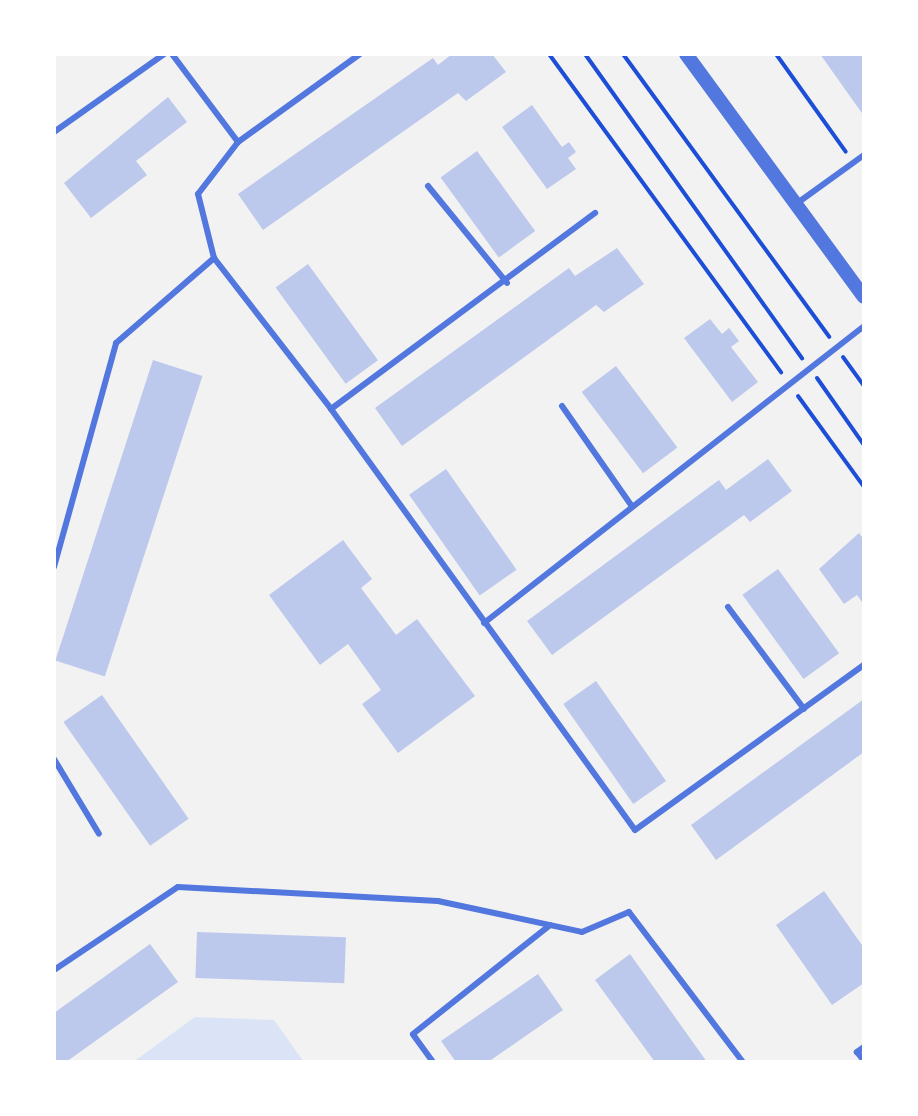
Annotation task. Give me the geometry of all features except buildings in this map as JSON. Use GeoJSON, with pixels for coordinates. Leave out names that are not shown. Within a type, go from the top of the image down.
{"type":"FeatureCollection","features":[{"type":"Feature","properties":{"kind":"street"},"geometry":{"type":"LineString","coordinates":[[686,54],[864,297]]}},
{"type":"Feature","properties":{"kind":"lane"},"geometry":{"type":"LineString","coordinates":[[54,132],[164,54]]}},
{"type":"Feature","properties":{"kind":"lane"},"geometry":{"type":"LineString","coordinates":[[172,54],[238,142]]}},
{"type":"Feature","properties":{"kind":"lane"},"geometry":{"type":"LineString","coordinates":[[360,54],[238,142],[198,194],[214,258],[331,409],[635,830],[864,665]]}},
{"type":"Feature","properties":{"kind":"lane"},"geometry":{"type":"LineString","coordinates":[[796,204],[864,155]]}},
{"type":"Feature","properties":{"kind":"lane"},"geometry":{"type":"LineString","coordinates":[[428,186],[507,283]]}},
{"type":"Feature","properties":{"kind":"lane"},"geometry":{"type":"LineString","coordinates":[[331,409],[507,283],[595,213]]}},
{"type":"Feature","properties":{"kind":"lane"},"geometry":{"type":"LineString","coordinates":[[54,567],[116,343],[214,258]]}},
{"type":"Feature","properties":{"kind":"lane"},"geometry":{"type":"LineString","coordinates":[[484,623],[631,505],[864,326]]}},
{"type":"Feature","properties":{"kind":"lane"},"geometry":{"type":"LineString","coordinates":[[562,406],[631,505]]}},
{"type":"Feature","properties":{"kind":"lane"},"geometry":{"type":"LineString","coordinates":[[728,607],[804,709]]}},
{"type":"Feature","properties":{"kind":"lane"},"geometry":{"type":"LineString","coordinates":[[54,759],[99,834]]}},
{"type":"Feature","properties":{"kind":"lane"},"geometry":{"type":"LineString","coordinates":[[54,970],[178,887],[438,901],[512,913],[582,932],[629,912],[743,1062]]}},
{"type":"Feature","properties":{"kind":"lane"},"geometry":{"type":"LineString","coordinates":[[433,1062],[413,1034],[550,925]]}},
{"type":"Feature","properties":{"kind":"lane"},"geometry":{"type":"LineString","coordinates":[[864,1047],[857,1052],[864,1061]]}},
{"type":"Feature","properties":{"kind":"path"},"geometry":{"type":"LineString","coordinates":[[549,54],[864,487]]}},
{"type":"Feature","properties":{"kind":"path"},"geometry":{"type":"LineString","coordinates":[[585,54],[864,445]]}},
{"type":"Feature","properties":{"kind":"path"},"geometry":{"type":"LineString","coordinates":[[623,54],[864,386]]}},
{"type":"Feature","properties":{"kind":"path"},"geometry":{"type":"LineString","coordinates":[[776,54],[854,162]]}},
{"type":"Feature","properties":{"kind":"shaded area"},"geometry":{"type":"Polygon","coordinates":[[[195,1017],[274,1020],[304,1062],[133,1062],[195,1017]]]}}]}
